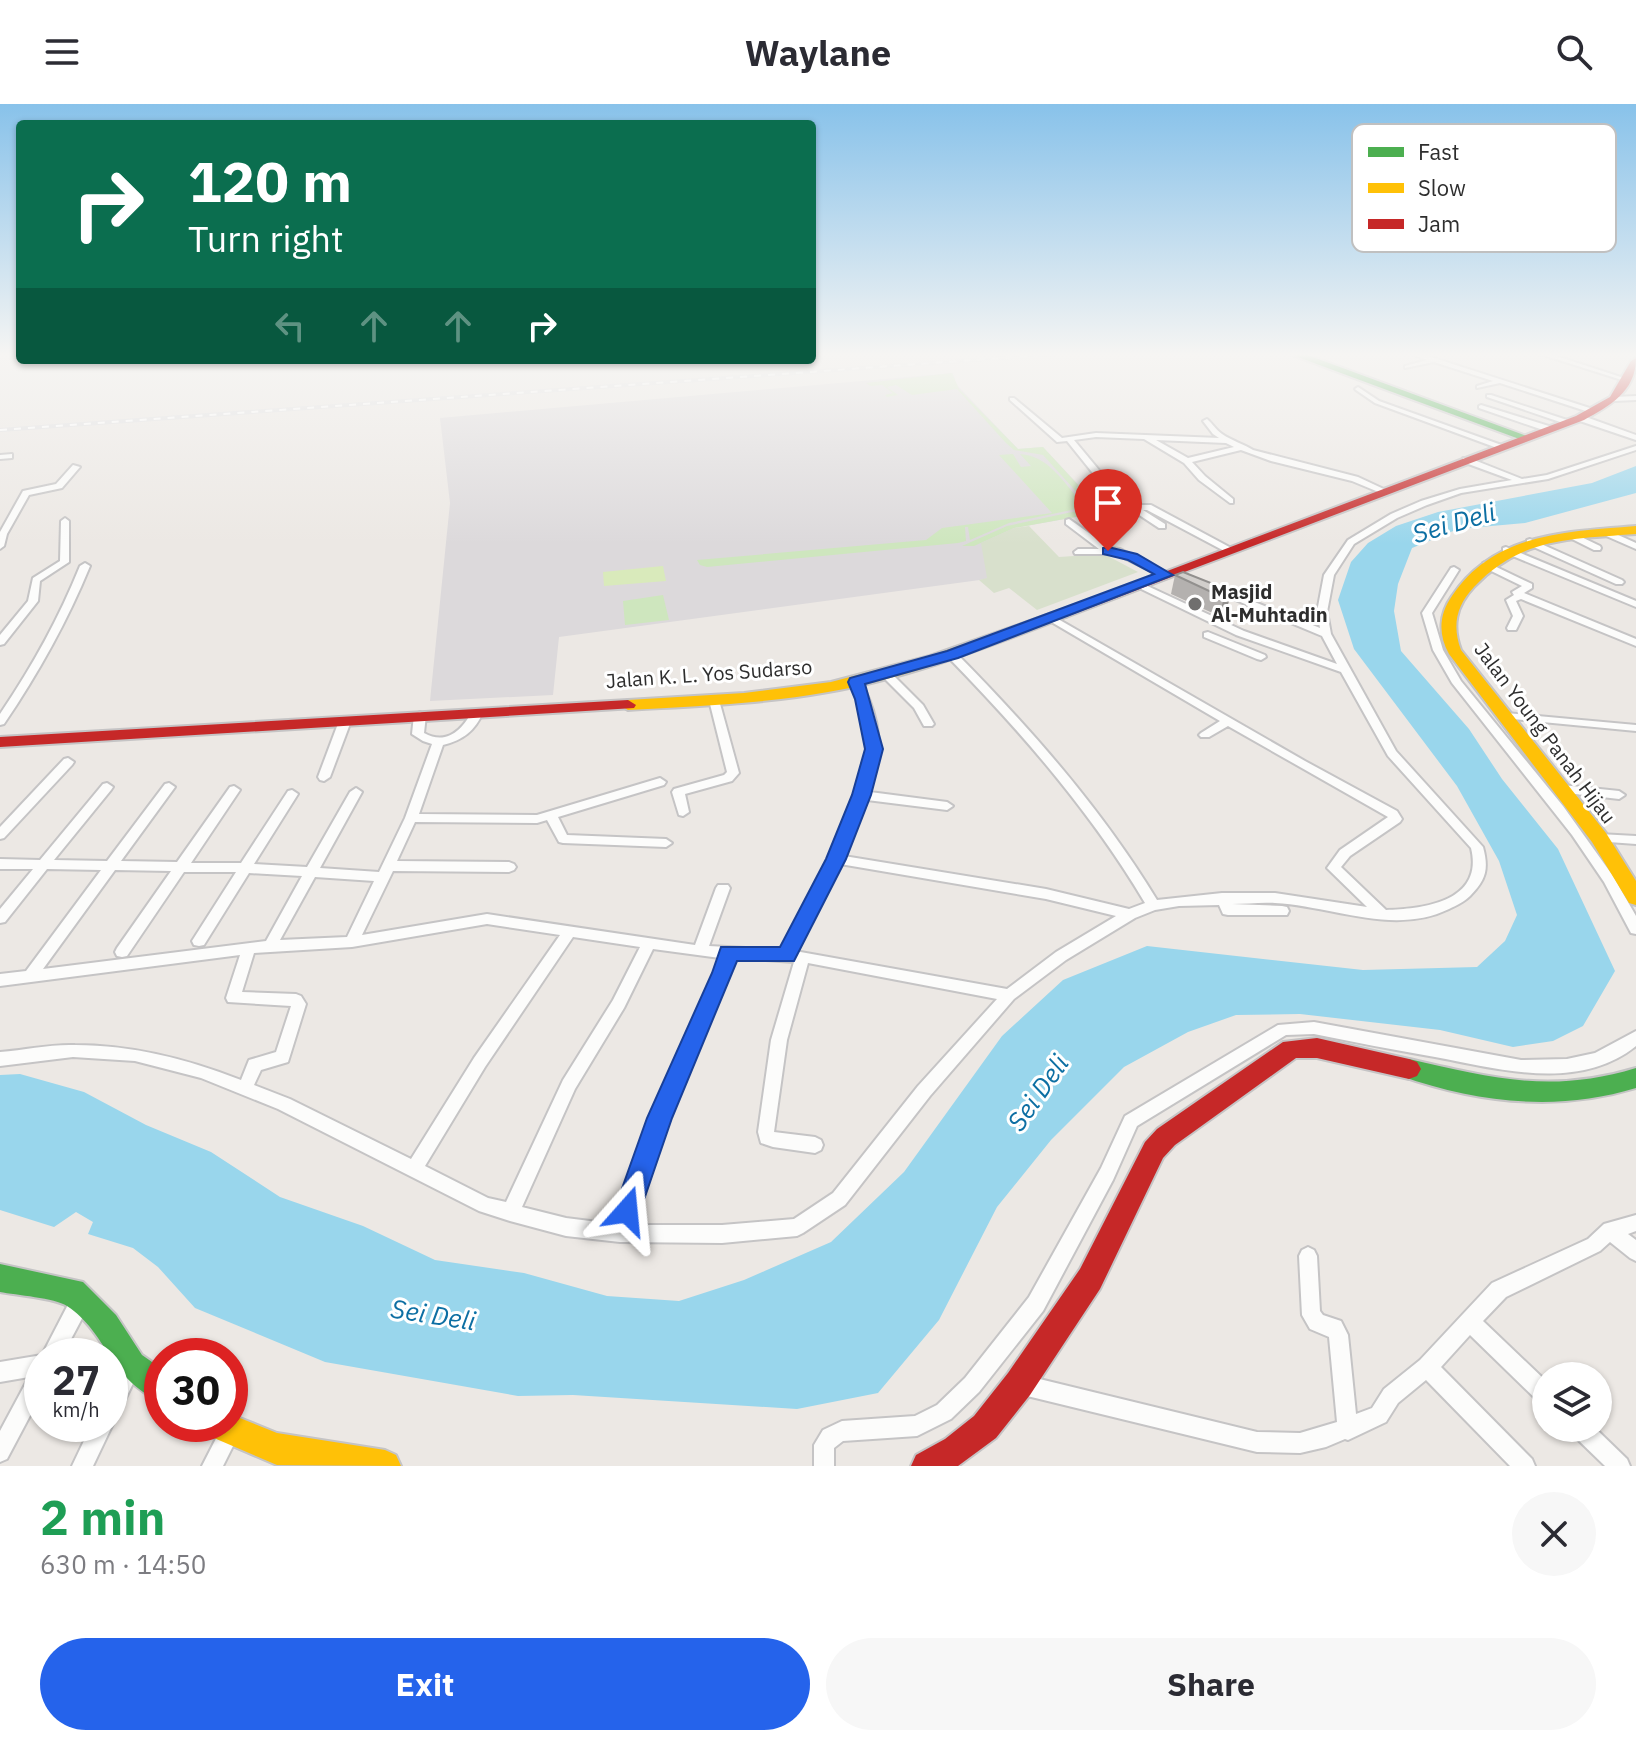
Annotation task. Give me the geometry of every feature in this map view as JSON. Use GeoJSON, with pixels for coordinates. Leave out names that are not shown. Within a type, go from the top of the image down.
{"type":"FeatureCollection","features":[{"type":"Feature","properties":{"kind":"main road"},"geometry":{"type":"LineString","coordinates":[[1467,417],[1526,438]]}},
{"type":"Feature","properties":{"kind":"main road","name":"Jalan K. L. Yos Sudarso"},"geometry":{"type":"LineString","coordinates":[[0,742],[714,700],[786,694],[856,682],[952,655],[1138,585],[1181,575],[1230,551],[1582,417]]}},
{"type":"Feature","properties":{"kind":"main road","name":"Jalan Young Panah Hijau"},"geometry":{"type":"LineString","coordinates":[[1636,530],[1602,541],[1575,537],[1530,542],[1506,550],[1486,565],[1454,603],[1446,618],[1447,634],[1454,651],[1599,838],[1628,869],[1636,898]]}},
{"type":"Feature","properties":{"kind":"main road"},"geometry":{"type":"LineString","coordinates":[[927,1466],[956,1450],[985,1427],[1019,1384],[1090,1279],[1154,1150],[1166,1137],[1291,1049],[1317,1048],[1510,1091],[1547,1096],[1612,1087],[1636,1078]]}},
{"type":"Feature","properties":{"kind":"main road"},"geometry":{"type":"LineString","coordinates":[[0,1278],[73,1292],[106,1325],[132,1365],[144,1374]]}},
{"type":"Feature","properties":{"kind":"main road"},"geometry":{"type":"LineString","coordinates":[[248,1438],[303,1461],[385,1466]]}},
{"type":"Feature","properties":{"kind":"street"},"geometry":{"type":"LineString","coordinates":[[1032,417],[1058,439],[1096,435],[1229,441]]}},
{"type":"Feature","properties":{"kind":"street"},"geometry":{"type":"LineString","coordinates":[[1418,417],[1503,447]]}},
{"type":"Feature","properties":{"kind":"street"},"geometry":{"type":"LineString","coordinates":[[1511,417],[1549,429]]}},
{"type":"Feature","properties":{"kind":"street"},"geometry":{"type":"LineString","coordinates":[[1582,417],[1636,438]]}},
{"type":"Feature","properties":{"kind":"street"},"geometry":{"type":"LineString","coordinates":[[1207,421],[1211,429],[1244,447],[1293,466],[1356,480],[1384,491]]}},
{"type":"Feature","properties":{"kind":"street"},"geometry":{"type":"LineString","coordinates":[[1147,436],[1152,442],[1187,461],[1230,501]]}},
{"type":"Feature","properties":{"kind":"street"},"geometry":{"type":"LineString","coordinates":[[1069,439],[1115,495],[1162,526]]}},
{"type":"Feature","properties":{"kind":"street"},"geometry":{"type":"LineString","coordinates":[[1187,461],[1244,447]]}},
{"type":"Feature","properties":{"kind":"street"},"geometry":{"type":"LineString","coordinates":[[0,1059],[73,1051],[135,1055],[203,1072],[284,1104],[485,1205],[566,1227],[620,1233],[722,1234],[797,1227],[839,1199],[924,1091],[1009,995],[1061,956],[1130,914],[1153,905],[1222,898],[1275,898],[1383,915],[1437,909],[1460,898],[1476,882],[1481,863],[1477,847],[1392,753],[1345,670],[1326,634],[1322,612],[1329,575],[1348,546],[1394,516],[1436,498],[1519,485],[1636,448]]}},
{"type":"Feature","properties":{"kind":"street"},"geometry":{"type":"LineString","coordinates":[[1466,460],[1519,485]]}},
{"type":"Feature","properties":{"kind":"street"},"geometry":{"type":"LineString","coordinates":[[0,546],[3,534],[26,493],[59,486],[76,467]]}},
{"type":"Feature","properties":{"kind":"street"},"geometry":{"type":"LineString","coordinates":[[1132,508],[1148,507],[1230,551]]}},
{"type":"Feature","properties":{"kind":"street"},"geometry":{"type":"LineString","coordinates":[[0,642],[33,601],[36,580],[64,562],[65,521]]}},
{"type":"Feature","properties":{"kind":"street"},"geometry":{"type":"LineString","coordinates":[[1069,522],[1108,551]]}},
{"type":"Feature","properties":{"kind":"street"},"geometry":{"type":"LineString","coordinates":[[1602,541],[1636,546]]}},
{"type":"Feature","properties":{"kind":"street"},"geometry":{"type":"LineString","coordinates":[[1530,542],[1619,582]]}},
{"type":"Feature","properties":{"kind":"street"},"geometry":{"type":"LineString","coordinates":[[1506,550],[1636,604]]}},
{"type":"Feature","properties":{"kind":"street"},"geometry":{"type":"LineString","coordinates":[[1078,552],[1108,551],[1132,557],[1326,634]]}},
{"type":"Feature","properties":{"kind":"street"},"geometry":{"type":"LineString","coordinates":[[1486,565],[1529,586],[1517,592],[1521,595],[1636,643]]}},
{"type":"Feature","properties":{"kind":"street"},"geometry":{"type":"LineString","coordinates":[[0,722],[40,663],[70,605],[85,566]]}},
{"type":"Feature","properties":{"kind":"street"},"geometry":{"type":"LineString","coordinates":[[1454,570],[1427,613],[1430,636],[1438,655],[1459,686],[1595,856],[1636,929]]}},
{"type":"Feature","properties":{"kind":"street"},"geometry":{"type":"LineString","coordinates":[[1138,585],[1240,633],[1345,670]]}},
{"type":"Feature","properties":{"kind":"street"},"geometry":{"type":"LineString","coordinates":[[1512,628],[1518,616],[1511,600],[1521,595]]}},
{"type":"Feature","properties":{"kind":"street"},"geometry":{"type":"LineString","coordinates":[[1051,618],[1396,817],[1369,839],[1345,853],[1334,866],[1383,915]]}},
{"type":"Feature","properties":{"kind":"street"},"geometry":{"type":"LineString","coordinates":[[1230,645],[1240,633]]}},
{"type":"Feature","properties":{"kind":"street"},"geometry":{"type":"LineString","coordinates":[[1208,635],[1261,657]]}},
{"type":"Feature","properties":{"kind":"street"},"geometry":{"type":"LineString","coordinates":[[952,655],[997,700],[1096,820],[1127,859],[1153,905]]}},
{"type":"Feature","properties":{"kind":"street"},"geometry":{"type":"LineString","coordinates":[[886,674],[919,707],[928,724]]}},
{"type":"Feature","properties":{"kind":"street"},"geometry":{"type":"LineString","coordinates":[[815,1145],[773,1140],[767,1138],[766,1132],[794,956],[862,795],[874,738],[856,682]]}},
{"type":"Feature","properties":{"kind":"street"},"geometry":{"type":"LineString","coordinates":[[683,812],[678,792],[728,778],[733,773],[714,700]]}},
{"type":"Feature","properties":{"kind":"street"},"geometry":{"type":"LineString","coordinates":[[420,715],[418,734],[425,739],[439,741],[459,736],[468,730],[477,712]]}},
{"type":"Feature","properties":{"kind":"street"},"geometry":{"type":"LineString","coordinates":[[1506,716],[1636,728]]}},
{"type":"Feature","properties":{"kind":"street"},"geometry":{"type":"LineString","coordinates":[[324,777],[345,721]]}},
{"type":"Feature","properties":{"kind":"street"},"geometry":{"type":"LineString","coordinates":[[1205,735],[1227,722]]}},
{"type":"Feature","properties":{"kind":"street"},"geometry":{"type":"LineString","coordinates":[[352,942],[411,818],[439,741]]}},
{"type":"Feature","properties":{"kind":"street"},"geometry":{"type":"LineString","coordinates":[[0,835],[68,762]]}},
{"type":"Feature","properties":{"kind":"street"},"geometry":{"type":"LineString","coordinates":[[411,818],[537,819],[660,782]]}},
{"type":"Feature","properties":{"kind":"street"},"geometry":{"type":"LineString","coordinates":[[0,918],[107,787]]}},
{"type":"Feature","properties":{"kind":"street"},"geometry":{"type":"LineString","coordinates":[[30,976],[169,787]]}},
{"type":"Feature","properties":{"kind":"street"},"geometry":{"type":"LineString","coordinates":[[1562,789],[1619,795]]}},
{"type":"Feature","properties":{"kind":"street"},"geometry":{"type":"LineString","coordinates":[[122,952],[234,790]]}},
{"type":"Feature","properties":{"kind":"street"},"geometry":{"type":"LineString","coordinates":[[270,946],[313,874],[356,792]]}},
{"type":"Feature","properties":{"kind":"street"},"geometry":{"type":"LineString","coordinates":[[199,941],[292,794]]}},
{"type":"Feature","properties":{"kind":"street"},"geometry":{"type":"LineString","coordinates":[[862,795],[947,806]]}},
{"type":"Feature","properties":{"kind":"street"},"geometry":{"type":"LineString","coordinates":[[551,816],[563,839],[666,843]]}},
{"type":"Feature","properties":{"kind":"street"},"geometry":{"type":"LineString","coordinates":[[1599,838],[1636,840]]}},
{"type":"Feature","properties":{"kind":"street"},"geometry":{"type":"LineString","coordinates":[[836,859],[1046,894],[1130,914]]}},
{"type":"Feature","properties":{"kind":"street"},"geometry":{"type":"LineString","coordinates":[[0,864],[244,868],[313,874],[509,867]]}},
{"type":"Feature","properties":{"kind":"street"},"geometry":{"type":"LineString","coordinates":[[700,951],[723,888]]}},
{"type":"Feature","properties":{"kind":"street"},"geometry":{"type":"LineString","coordinates":[[1222,898],[1228,910],[1282,911]]}},
{"type":"Feature","properties":{"kind":"street"},"geometry":{"type":"LineString","coordinates":[[0,980],[270,946],[352,942],[487,919],[505,919],[700,951],[794,956],[1009,995]]}},
{"type":"Feature","properties":{"kind":"street"},"geometry":{"type":"LineString","coordinates":[[414,1169],[504,1025],[548,969],[570,931]]}},
{"type":"Feature","properties":{"kind":"street"},"geometry":{"type":"LineString","coordinates":[[510,1213],[562,1099],[619,1004],[649,944]]}},
{"type":"Feature","properties":{"kind":"street"},"geometry":{"type":"LineString","coordinates":[[245,1088],[255,1065],[282,1057],[299,1004],[296,1000],[233,998],[248,951]]}},
{"type":"Feature","properties":{"kind":"street"},"geometry":{"type":"LineString","coordinates":[[620,1233],[659,1118],[723,973],[728,953]]}},
{"type":"Feature","properties":{"kind":"street"},"geometry":{"type":"LineString","coordinates":[[824,1466],[824,1445],[830,1437],[842,1431],[917,1426],[944,1412],[972,1385],[1036,1304],[1107,1174],[1131,1121],[1283,1029],[1314,1028],[1521,1067],[1547,1067],[1602,1058],[1636,1037]]}},
{"type":"Feature","properties":{"kind":"street"},"geometry":{"type":"LineString","coordinates":[[1019,1384],[1257,1442],[1300,1443],[1348,1430],[1379,1415],[1391,1396],[1427,1367],[1499,1290],[1594,1245],[1610,1230],[1636,1223]]}},
{"type":"Feature","properties":{"kind":"street"},"geometry":{"type":"LineString","coordinates":[[1610,1230],[1636,1252]]}},
{"type":"Feature","properties":{"kind":"street"},"geometry":{"type":"LineString","coordinates":[[1308,1256],[1311,1315],[1317,1322],[1334,1328],[1338,1335],[1348,1430]]}},
{"type":"Feature","properties":{"kind":"street"},"geometry":{"type":"LineString","coordinates":[[61,1338],[80,1302]]}},
{"type":"Feature","properties":{"kind":"street"},"geometry":{"type":"LineString","coordinates":[[1471,1322],[1532,1381]]}},
{"type":"Feature","properties":{"kind":"street"},"geometry":{"type":"LineString","coordinates":[[128,1373],[132,1365]]}},
{"type":"Feature","properties":{"kind":"street"},"geometry":{"type":"LineString","coordinates":[[1427,1367],[1525,1466]]}},
{"type":"Feature","properties":{"kind":"street"},"geometry":{"type":"LineString","coordinates":[[0,1372],[24,1368]]}},
{"type":"Feature","properties":{"kind":"street"},"geometry":{"type":"LineString","coordinates":[[0,1452],[24,1407]]}},
{"type":"Feature","properties":{"kind":"street"},"geometry":{"type":"LineString","coordinates":[[82,1466],[94,1442]]}},
{"type":"Feature","properties":{"kind":"street"},"geometry":{"type":"LineString","coordinates":[[212,1466],[220,1442]]}},
{"type":"Feature","properties":{"kind":"street"},"geometry":{"type":"LineString","coordinates":[[1595,1442],[1620,1466]]}},
{"type":"Feature","properties":{"kind":"shaded area"},"geometry":{"type":"Polygon","coordinates":[[[987,417],[1018,449],[1043,447],[1104,512],[1014,528],[987,579],[559,637],[553,695],[430,701],[450,503],[440,418],[987,417]]]}},
{"type":"Feature","properties":{"kind":"green space"},"geometry":{"type":"Polygon","coordinates":[[[982,417],[986,417],[1018,449],[1043,447],[1103,512],[1014,528],[974,546],[962,546],[1007,526],[1091,508],[1043,455],[1014,450],[982,417]]]}},
{"type":"Feature","properties":{"kind":"green space"},"geometry":{"type":"Polygon","coordinates":[[[1013,454],[1021,467],[1031,466],[1020,454],[1047,465],[1082,503],[1081,508],[1009,523],[970,540],[968,527],[965,527],[966,541],[958,543],[707,567],[697,560],[926,540],[942,528],[1052,513],[999,455],[1013,454]]]}},
{"type":"Feature","properties":{"kind":"green space"},"geometry":{"type":"Polygon","coordinates":[[[1029,526],[1059,557],[1104,554],[1138,572],[1037,610],[1009,588],[994,593],[979,580],[987,578],[981,543],[1014,528],[1029,526]]]}},
{"type":"Feature","properties":{"kind":"green space"},"geometry":{"type":"Polygon","coordinates":[[[663,566],[666,581],[604,586],[603,572],[663,566]]]}},
{"type":"Feature","properties":{"kind":"green space"},"geometry":{"type":"Polygon","coordinates":[[[663,595],[669,620],[625,625],[623,601],[663,595]]]}},
{"type":"Feature","properties":{"kind":"water","name":"Sei Deli"},"geometry":{"type":"Polygon","coordinates":[[[1636,466],[1636,493],[1525,523],[1458,529],[1412,548],[1398,584],[1394,611],[1401,651],[1469,729],[1502,779],[1558,849],[1615,971],[1583,1026],[1553,1041],[1513,1047],[1440,1030],[1300,1014],[1236,1015],[1188,1032],[1124,1067],[1051,1140],[997,1207],[939,1320],[878,1393],[797,1409],[573,1395],[518,1396],[325,1362],[195,1308],[158,1267],[133,1248],[88,1234],[93,1222],[76,1212],[54,1227],[0,1210],[0,1075],[20,1074],[84,1092],[146,1125],[211,1152],[280,1197],[363,1226],[435,1260],[524,1273],[607,1296],[679,1301],[744,1280],[831,1242],[904,1172],[1002,1036],[1063,980],[1147,946],[1363,970],[1477,967],[1505,941],[1517,915],[1499,861],[1457,786],[1354,649],[1338,600],[1351,562],[1368,543],[1396,526],[1438,512],[1592,483],[1636,466]]]}},
{"type":"Feature","properties":{"kind":"building"},"geometry":{"type":"Polygon","coordinates":[[[1183,572],[1221,587],[1230,597],[1224,598],[1175,575],[1183,572]]]}},
{"type":"Feature","properties":{"kind":"railway"},"geometry":{"type":"LineString","coordinates":[[0,430],[187,417]]}},
{"type":"Feature","properties":{"kind":"traffic: fast"},"geometry":{"type":"LineString","coordinates":[[1467,417],[1526,438]]}},
{"type":"Feature","properties":{"kind":"traffic: fast"},"geometry":{"type":"LineString","coordinates":[[1409,1069],[1495,1088],[1550,1094],[1606,1087],[1636,1078]]}},
{"type":"Feature","properties":{"kind":"traffic: fast"},"geometry":{"type":"LineString","coordinates":[[0,1278],[73,1292],[106,1325],[132,1365],[144,1374]]}},
{"type":"Feature","properties":{"kind":"traffic: slow"},"geometry":{"type":"LineString","coordinates":[[1636,530],[1564,536],[1522,546],[1503,555],[1465,588],[1451,611],[1448,626],[1454,651],[1599,838],[1636,898]]}},
{"type":"Feature","properties":{"kind":"traffic: slow"},"geometry":{"type":"LineString","coordinates":[[628,705],[744,698],[831,687],[936,659],[1061,614]]}},
{"type":"Feature","properties":{"kind":"traffic: slow"},"geometry":{"type":"LineString","coordinates":[[248,1437],[277,1449],[385,1466]]}},
{"type":"Feature","properties":{"kind":"traffic: jam"},"geometry":{"type":"LineString","coordinates":[[1061,614],[1583,417]]}},
{"type":"Feature","properties":{"kind":"traffic: jam"},"geometry":{"type":"LineString","coordinates":[[0,742],[628,705]]}},
{"type":"Feature","properties":{"kind":"traffic: jam"},"geometry":{"type":"LineString","coordinates":[[927,1466],[956,1450],[985,1427],[1019,1384],[1090,1279],[1154,1150],[1166,1137],[1291,1049],[1317,1048],[1409,1069]]}},
{"type":"Feature","properties":{"kind":"place","name":"Masjid Al-Muhtadin"},"geometry":{"type":"Point","coordinates":[1195,604]}},
{"type":"Feature","properties":{"kind":"route"},"geometry":{"type":"LineString","coordinates":[[627,1211],[659,1118],[723,973],[728,953],[786,955],[836,859],[862,795],[874,749],[874,738],[856,682],[952,655],[1166,575],[1132,557],[1108,551]]}}]}
